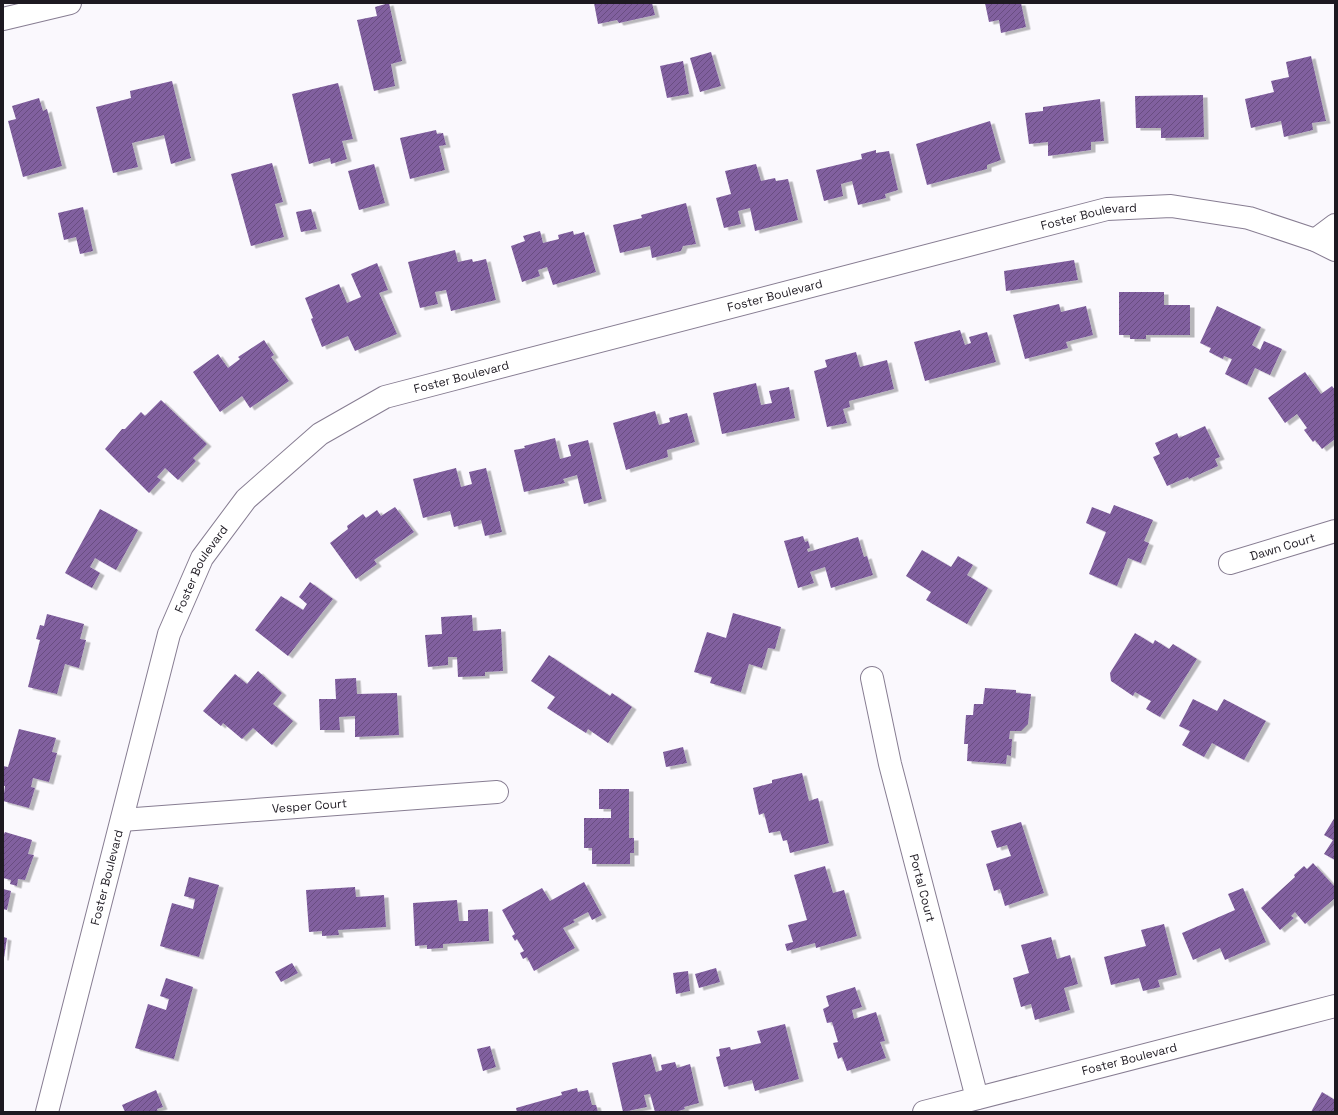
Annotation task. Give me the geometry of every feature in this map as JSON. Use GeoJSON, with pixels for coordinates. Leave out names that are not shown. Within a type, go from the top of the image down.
{"type":"FeatureCollection","features":[{"type":"Feature","properties":{"kind":"street"},"geometry":{"type":"LineString","coordinates":[[3,19],[70,3]]}},
{"type":"Feature","properties":{"kind":"street","name":"Foster Boulevard"},"geometry":{"type":"LineString","coordinates":[[48,1112],[169,634],[202,558],[246,499],[320,434],[385,397],[1107,209],[1171,206],[1249,218],[1315,240],[1335,250]]}},
{"type":"Feature","properties":{"kind":"street"},"geometry":{"type":"LineString","coordinates":[[1315,240],[1335,225]]}},
{"type":"Feature","properties":{"kind":"street","name":"Dawn Court"},"geometry":{"type":"LineString","coordinates":[[1230,562],[1335,531]]}},
{"type":"Feature","properties":{"kind":"street","name":"Portal Court"},"geometry":{"type":"LineString","coordinates":[[872,678],[892,772],[977,1098]]}},
{"type":"Feature","properties":{"kind":"street","name":"Vesper Court"},"geometry":{"type":"LineString","coordinates":[[122,820],[497,792]]}},
{"type":"Feature","properties":{"kind":"street","name":"Foster Boulevard"},"geometry":{"type":"LineString","coordinates":[[924,1112],[1335,1006]]}},
{"type":"Feature","properties":{"kind":"building"},"geometry":{"type":"Polygon","coordinates":[[[389,3],[402,61],[391,64],[395,86],[374,91],[357,20],[377,16],[375,7],[389,3]]]}},
{"type":"Feature","properties":{"kind":"building"},"geometry":{"type":"Polygon","coordinates":[[[594,3],[652,3],[655,15],[619,23],[617,20],[598,24],[594,3]]]}},
{"type":"Feature","properties":{"kind":"building"},"geometry":{"type":"Polygon","coordinates":[[[985,3],[1021,3],[1026,27],[1001,33],[999,20],[989,22],[985,3]]]}},
{"type":"Feature","properties":{"kind":"building"},"geometry":{"type":"Polygon","coordinates":[[[711,52],[721,86],[700,92],[690,58],[711,52]]]}},
{"type":"Feature","properties":{"kind":"building"},"geometry":{"type":"Polygon","coordinates":[[[1311,56],[1326,121],[1312,123],[1313,130],[1284,137],[1281,121],[1251,128],[1245,99],[1274,92],[1271,81],[1289,77],[1286,62],[1311,56]]]}},
{"type":"Feature","properties":{"kind":"building"},"geometry":{"type":"Polygon","coordinates":[[[683,61],[689,94],[667,98],[660,66],[683,61]]]}},
{"type":"Feature","properties":{"kind":"building"},"geometry":{"type":"Polygon","coordinates":[[[172,81],[191,158],[171,164],[164,135],[132,143],[138,167],[113,173],[96,107],[131,98],[130,91],[172,81]]]}},
{"type":"Feature","properties":{"kind":"building"},"geometry":{"type":"Polygon","coordinates":[[[338,83],[353,139],[342,141],[347,159],[331,164],[330,158],[309,164],[292,94],[338,83]]]}},
{"type":"Feature","properties":{"kind":"building"},"geometry":{"type":"Polygon","coordinates":[[[1203,95],[1204,137],[1161,138],[1161,128],[1136,128],[1135,96],[1203,95]]]}},
{"type":"Feature","properties":{"kind":"building"},"geometry":{"type":"Polygon","coordinates":[[[39,98],[43,111],[47,109],[62,166],[23,177],[8,121],[16,119],[12,106],[39,98]]]}},
{"type":"Feature","properties":{"kind":"building"},"geometry":{"type":"Polygon","coordinates":[[[1100,99],[1104,141],[1091,142],[1091,150],[1048,156],[1048,142],[1029,144],[1025,113],[1043,111],[1043,107],[1100,99]]]}},
{"type":"Feature","properties":{"kind":"building"},"geometry":{"type":"Polygon","coordinates":[[[990,121],[1001,160],[987,165],[987,169],[927,185],[916,144],[990,121]]]}},
{"type":"Feature","properties":{"kind":"building"},"geometry":{"type":"Polygon","coordinates":[[[436,130],[437,134],[443,133],[446,145],[439,146],[445,170],[410,179],[400,138],[436,130]]]}},
{"type":"Feature","properties":{"kind":"building"},"geometry":{"type":"Polygon","coordinates":[[[876,150],[876,153],[889,151],[898,190],[885,194],[886,198],[858,205],[852,181],[841,184],[843,196],[824,201],[816,170],[862,159],[861,154],[876,150]]]}},
{"type":"Feature","properties":{"kind":"building"},"geometry":{"type":"Polygon","coordinates":[[[272,163],[283,202],[275,204],[284,237],[251,246],[231,174],[272,163]]]}},
{"type":"Feature","properties":{"kind":"building"},"geometry":{"type":"Polygon","coordinates":[[[374,164],[385,203],[359,210],[348,171],[374,164]]]}},
{"type":"Feature","properties":{"kind":"building"},"geometry":{"type":"Polygon","coordinates":[[[756,164],[761,181],[775,178],[776,181],[788,179],[798,220],[755,231],[750,208],[738,211],[741,224],[724,228],[716,198],[731,194],[725,171],[756,164]]]}},
{"type":"Feature","properties":{"kind":"building"},"geometry":{"type":"Polygon","coordinates":[[[686,203],[696,244],[683,246],[681,251],[652,258],[650,246],[620,253],[613,225],[642,218],[641,215],[686,203]]]}},
{"type":"Feature","properties":{"kind":"building"},"geometry":{"type":"Polygon","coordinates":[[[83,207],[93,251],[80,254],[76,237],[64,240],[58,213],[83,207]]]}},
{"type":"Feature","properties":{"kind":"building"},"geometry":{"type":"Polygon","coordinates":[[[311,209],[317,229],[301,232],[296,212],[311,209]]]}},
{"type":"Feature","properties":{"kind":"building"},"geometry":{"type":"Polygon","coordinates":[[[540,231],[543,243],[559,239],[558,235],[573,231],[574,235],[584,232],[596,272],[553,285],[547,267],[538,270],[540,276],[522,282],[511,246],[525,241],[523,236],[540,231]]]}},
{"type":"Feature","properties":{"kind":"building"},"geometry":{"type":"Polygon","coordinates":[[[455,250],[458,262],[472,259],[473,262],[486,259],[496,300],[451,311],[446,290],[435,292],[438,304],[420,308],[408,262],[455,250]]]}},
{"type":"Feature","properties":{"kind":"building"},"geometry":{"type":"Polygon","coordinates":[[[1074,260],[1078,280],[1006,291],[1004,271],[1074,260]]]}},
{"type":"Feature","properties":{"kind":"building"},"geometry":{"type":"Polygon","coordinates":[[[377,263],[388,290],[379,293],[397,334],[355,351],[348,336],[322,347],[311,319],[313,318],[305,298],[339,284],[347,303],[361,297],[351,274],[377,263]]]}},
{"type":"Feature","properties":{"kind":"building"},"geometry":{"type":"Polygon","coordinates":[[[1119,292],[1164,292],[1164,305],[1190,305],[1190,335],[1146,335],[1146,339],[1130,339],[1130,335],[1119,335],[1119,292]]]}},
{"type":"Feature","properties":{"kind":"building"},"geometry":{"type":"Polygon","coordinates":[[[1059,304],[1061,312],[1086,306],[1093,335],[1066,342],[1068,348],[1025,359],[1013,315],[1059,304]]]}},
{"type":"Feature","properties":{"kind":"building"},"geometry":{"type":"Polygon","coordinates":[[[1217,306],[1261,327],[1252,345],[1260,350],[1264,341],[1282,349],[1270,375],[1255,368],[1247,385],[1225,374],[1232,359],[1224,356],[1223,359],[1209,352],[1211,348],[1200,343],[1217,306]]]}},
{"type":"Feature","properties":{"kind":"building"},"geometry":{"type":"Polygon","coordinates":[[[960,330],[965,345],[971,343],[969,337],[987,332],[996,362],[925,381],[914,342],[960,330]]]}},
{"type":"Feature","properties":{"kind":"building"},"geometry":{"type":"Polygon","coordinates":[[[264,340],[274,355],[271,357],[289,381],[250,408],[242,396],[220,412],[193,372],[218,354],[228,368],[240,359],[238,357],[264,340]]]}},
{"type":"Feature","properties":{"kind":"building"},"geometry":{"type":"Polygon","coordinates":[[[856,352],[860,367],[887,360],[894,389],[849,401],[850,407],[843,409],[847,423],[827,427],[814,371],[827,367],[825,360],[856,352]]]}},
{"type":"Feature","properties":{"kind":"building"},"geometry":{"type":"Polygon","coordinates":[[[1305,372],[1321,394],[1332,386],[1335,390],[1335,439],[1322,449],[1315,440],[1313,442],[1304,430],[1307,428],[1297,414],[1285,423],[1268,398],[1305,372]]]}},
{"type":"Feature","properties":{"kind":"building"},"geometry":{"type":"Polygon","coordinates":[[[756,383],[761,405],[772,403],[769,391],[789,387],[795,418],[722,434],[713,393],[756,383]]]}},
{"type":"Feature","properties":{"kind":"building"},"geometry":{"type":"Polygon","coordinates":[[[161,400],[207,444],[193,458],[196,461],[178,480],[165,468],[157,477],[161,480],[149,493],[105,449],[122,429],[125,429],[141,412],[145,416],[161,400]]]}},
{"type":"Feature","properties":{"kind":"building"},"geometry":{"type":"Polygon","coordinates":[[[655,411],[659,425],[670,422],[669,418],[687,413],[695,442],[667,450],[668,457],[626,470],[613,423],[655,411]]]}},
{"type":"Feature","properties":{"kind":"building"},"geometry":{"type":"Polygon","coordinates":[[[1205,426],[1220,457],[1215,459],[1218,466],[1189,479],[1188,477],[1167,486],[1153,457],[1160,454],[1155,443],[1177,433],[1179,438],[1205,426]]]}},
{"type":"Feature","properties":{"kind":"building"},"geometry":{"type":"Polygon","coordinates":[[[555,438],[560,459],[571,456],[568,445],[588,440],[602,499],[584,504],[577,475],[563,479],[565,483],[524,492],[514,450],[555,438]]]}},
{"type":"Feature","properties":{"kind":"building"},"geometry":{"type":"Polygon","coordinates":[[[456,468],[461,487],[472,484],[469,472],[486,468],[502,532],[485,536],[481,520],[454,527],[450,511],[423,518],[413,479],[456,468]]]}},
{"type":"Feature","properties":{"kind":"building"},"geometry":{"type":"Polygon","coordinates":[[[1114,505],[1153,520],[1144,541],[1149,543],[1141,563],[1128,558],[1117,586],[1089,574],[1106,532],[1086,523],[1092,507],[1110,514],[1114,505]]]}},
{"type":"Feature","properties":{"kind":"building"},"geometry":{"type":"Polygon","coordinates":[[[395,507],[414,532],[374,560],[377,564],[356,579],[330,543],[348,529],[347,526],[363,514],[366,518],[377,510],[381,516],[395,507]]]}},
{"type":"Feature","properties":{"kind":"building"},"geometry":{"type":"Polygon","coordinates":[[[100,509],[138,530],[116,570],[95,558],[90,567],[100,573],[92,588],[65,573],[100,509]]]}},
{"type":"Feature","properties":{"kind":"building"},"geometry":{"type":"Polygon","coordinates":[[[803,536],[805,542],[808,541],[810,548],[807,549],[808,552],[858,537],[864,557],[867,556],[873,575],[831,588],[825,567],[810,572],[814,583],[798,588],[784,541],[803,536]]]}},
{"type":"Feature","properties":{"kind":"building"},"geometry":{"type":"Polygon","coordinates":[[[922,550],[951,567],[958,556],[973,565],[967,575],[988,588],[967,624],[926,600],[931,592],[906,576],[922,550]]]}},
{"type":"Feature","properties":{"kind":"building"},"geometry":{"type":"Polygon","coordinates":[[[310,582],[333,599],[288,656],[255,630],[281,596],[303,610],[307,604],[299,597],[310,582]]]}},
{"type":"Feature","properties":{"kind":"building"},"geometry":{"type":"Polygon","coordinates":[[[733,613],[781,627],[775,649],[768,648],[762,668],[749,664],[741,692],[710,683],[712,677],[694,672],[707,632],[726,638],[733,613]]]}},
{"type":"Feature","properties":{"kind":"building"},"geometry":{"type":"Polygon","coordinates":[[[47,614],[84,624],[80,639],[86,640],[79,668],[65,664],[57,694],[28,687],[40,640],[36,639],[40,625],[44,626],[47,614]]]}},
{"type":"Feature","properties":{"kind":"building"},"geometry":{"type":"Polygon","coordinates":[[[472,615],[473,631],[501,629],[503,671],[485,672],[485,676],[458,677],[457,657],[448,657],[448,665],[428,667],[425,635],[442,634],[441,617],[472,615]]]}},
{"type":"Feature","properties":{"kind":"building"},"geometry":{"type":"Polygon","coordinates":[[[1135,633],[1153,644],[1155,640],[1169,649],[1173,644],[1197,659],[1160,717],[1146,709],[1151,701],[1135,692],[1133,696],[1111,681],[1110,673],[1135,633]]]}},
{"type":"Feature","properties":{"kind":"building"},"geometry":{"type":"Polygon","coordinates":[[[549,655],[610,696],[612,693],[632,707],[608,743],[588,729],[586,733],[547,708],[555,697],[531,681],[549,655]]]}},
{"type":"Feature","properties":{"kind":"building"},"geometry":{"type":"Polygon","coordinates":[[[258,671],[282,693],[273,704],[293,721],[272,745],[253,728],[242,739],[223,723],[221,726],[203,711],[235,674],[247,684],[258,671]]]}},
{"type":"Feature","properties":{"kind":"building"},"geometry":{"type":"Polygon","coordinates":[[[356,678],[357,694],[397,693],[399,735],[355,737],[355,716],[339,717],[340,730],[320,730],[319,699],[336,699],[335,679],[356,678]]]}},
{"type":"Feature","properties":{"kind":"building"},"geometry":{"type":"Polygon","coordinates":[[[985,688],[1016,690],[1016,693],[1031,694],[1028,724],[1021,731],[1010,731],[1009,739],[1012,739],[1011,756],[1007,755],[1006,764],[967,761],[968,744],[964,744],[966,715],[973,715],[974,704],[983,704],[985,688]]]}},
{"type":"Feature","properties":{"kind":"building"},"geometry":{"type":"Polygon","coordinates":[[[1193,699],[1217,711],[1224,699],[1266,721],[1244,760],[1212,743],[1204,757],[1182,745],[1190,731],[1179,726],[1193,699]]]}},
{"type":"Feature","properties":{"kind":"building"},"geometry":{"type":"Polygon","coordinates":[[[19,729],[56,738],[52,752],[57,753],[49,782],[33,778],[31,787],[35,788],[29,808],[3,801],[5,786],[3,786],[3,766],[8,767],[19,729]]]}},
{"type":"Feature","properties":{"kind":"building"},"geometry":{"type":"Polygon","coordinates":[[[683,747],[687,763],[666,767],[663,752],[683,747]]]}},
{"type":"Feature","properties":{"kind":"building"},"geometry":{"type":"Polygon","coordinates":[[[802,773],[809,801],[818,798],[829,843],[790,853],[787,840],[783,841],[780,831],[769,833],[764,813],[759,815],[753,788],[772,783],[772,780],[802,773]]]}},
{"type":"Feature","properties":{"kind":"building"},"geometry":{"type":"Polygon","coordinates":[[[599,789],[629,789],[629,838],[634,838],[634,853],[630,853],[630,864],[592,864],[592,848],[584,848],[584,818],[611,818],[611,809],[599,809],[599,789]]]}},
{"type":"Feature","properties":{"kind":"building"},"geometry":{"type":"Polygon","coordinates":[[[1335,817],[1335,860],[1324,854],[1333,840],[1324,835],[1335,817]]]}},
{"type":"Feature","properties":{"kind":"building"},"geometry":{"type":"Polygon","coordinates":[[[1021,822],[1044,893],[1005,906],[1000,889],[994,891],[986,864],[1011,856],[1007,845],[997,848],[991,831],[1021,822]]]}},
{"type":"Feature","properties":{"kind":"building"},"geometry":{"type":"Polygon","coordinates":[[[5,832],[32,840],[28,854],[34,855],[25,880],[18,879],[17,886],[10,884],[11,880],[3,878],[3,836],[5,832]]]}},
{"type":"Feature","properties":{"kind":"building"},"geometry":{"type":"Polygon","coordinates":[[[1313,863],[1335,887],[1335,898],[1305,924],[1295,912],[1291,916],[1294,918],[1280,930],[1261,908],[1295,877],[1294,875],[1304,866],[1307,869],[1313,863]]]}},
{"type":"Feature","properties":{"kind":"building"},"geometry":{"type":"Polygon","coordinates":[[[825,866],[833,893],[844,890],[857,936],[816,948],[815,943],[787,951],[785,944],[793,942],[788,925],[807,920],[794,875],[825,866]]]}},
{"type":"Feature","properties":{"kind":"building"},"geometry":{"type":"Polygon","coordinates":[[[189,877],[219,885],[199,957],[160,946],[172,903],[193,909],[195,899],[184,896],[189,877]]]}},
{"type":"Feature","properties":{"kind":"building"},"geometry":{"type":"Polygon","coordinates":[[[584,882],[602,915],[592,920],[588,912],[573,920],[575,922],[563,928],[575,948],[534,971],[527,957],[523,959],[520,953],[524,951],[517,939],[515,941],[512,936],[515,934],[502,910],[542,888],[550,901],[584,882]]]}},
{"type":"Feature","properties":{"kind":"building"},"geometry":{"type":"Polygon","coordinates":[[[355,887],[356,897],[384,895],[386,927],[338,930],[339,935],[322,936],[322,931],[309,932],[306,890],[355,887]]]}},
{"type":"Feature","properties":{"kind":"building"},"geometry":{"type":"Polygon","coordinates":[[[1243,888],[1266,942],[1225,960],[1220,948],[1193,960],[1182,933],[1235,910],[1228,894],[1243,888]]]}},
{"type":"Feature","properties":{"kind":"building"},"geometry":{"type":"Polygon","coordinates":[[[3,889],[11,891],[7,910],[3,909],[3,889]]]}},
{"type":"Feature","properties":{"kind":"building"},"geometry":{"type":"Polygon","coordinates":[[[457,900],[459,921],[468,921],[468,910],[488,909],[489,941],[443,944],[443,948],[427,949],[427,945],[415,946],[413,903],[457,900]]]}},
{"type":"Feature","properties":{"kind":"building"},"geometry":{"type":"Polygon","coordinates":[[[1164,924],[1177,975],[1158,980],[1160,987],[1143,991],[1139,978],[1111,985],[1104,957],[1146,946],[1141,930],[1164,924]]]}},
{"type":"Feature","properties":{"kind":"building"},"geometry":{"type":"Polygon","coordinates":[[[3,937],[7,938],[4,958],[3,958],[3,937]]]}},
{"type":"Feature","properties":{"kind":"building"},"geometry":{"type":"Polygon","coordinates":[[[1051,937],[1057,959],[1070,955],[1078,984],[1064,988],[1070,1010],[1035,1020],[1031,1004],[1021,1007],[1013,978],[1029,973],[1021,945],[1051,937]]]}},
{"type":"Feature","properties":{"kind":"building"},"geometry":{"type":"Polygon","coordinates":[[[292,963],[298,973],[281,982],[275,972],[292,963]]]}},
{"type":"Feature","properties":{"kind":"building"},"geometry":{"type":"Polygon","coordinates":[[[716,968],[720,982],[699,988],[695,974],[716,968]]]}},
{"type":"Feature","properties":{"kind":"building"},"geometry":{"type":"Polygon","coordinates":[[[688,971],[690,991],[676,994],[673,973],[688,971]]]}},
{"type":"Feature","properties":{"kind":"building"},"geometry":{"type":"Polygon","coordinates":[[[166,978],[193,987],[174,1059],[135,1048],[148,1004],[166,1010],[169,999],[160,996],[166,978]]]}},
{"type":"Feature","properties":{"kind":"building"},"geometry":{"type":"Polygon","coordinates":[[[855,987],[862,1007],[852,1010],[854,1019],[876,1012],[885,1041],[880,1042],[886,1058],[847,1071],[842,1057],[838,1059],[833,1043],[838,1042],[832,1022],[827,1023],[823,1009],[829,1006],[826,996],[855,987]]]}},
{"type":"Feature","properties":{"kind":"building"},"geometry":{"type":"Polygon","coordinates":[[[785,1024],[799,1079],[755,1091],[752,1080],[724,1087],[716,1057],[720,1056],[719,1049],[730,1047],[731,1050],[761,1043],[757,1031],[785,1024]]]}},
{"type":"Feature","properties":{"kind":"building"},"geometry":{"type":"Polygon","coordinates":[[[490,1046],[496,1067],[483,1071],[477,1049],[490,1046]]]}},
{"type":"Feature","properties":{"kind":"building"},"geometry":{"type":"Polygon","coordinates":[[[651,1054],[656,1072],[662,1070],[661,1065],[675,1062],[677,1068],[690,1064],[699,1103],[684,1107],[685,1109],[675,1112],[655,1112],[650,1094],[644,1095],[647,1107],[623,1112],[612,1063],[651,1054]]]}},
{"type":"Feature","properties":{"kind":"building"},"geometry":{"type":"Polygon","coordinates":[[[577,1088],[578,1092],[588,1090],[592,1105],[596,1105],[598,1112],[517,1112],[516,1108],[562,1095],[561,1092],[577,1088]]]}},
{"type":"Feature","properties":{"kind":"building"},"geometry":{"type":"Polygon","coordinates":[[[156,1090],[163,1107],[157,1109],[158,1112],[125,1112],[122,1105],[156,1090]]]}},
{"type":"Feature","properties":{"kind":"building"},"geometry":{"type":"Polygon","coordinates":[[[1322,1092],[1335,1100],[1335,1112],[1311,1112],[1322,1092]]]}}]}
